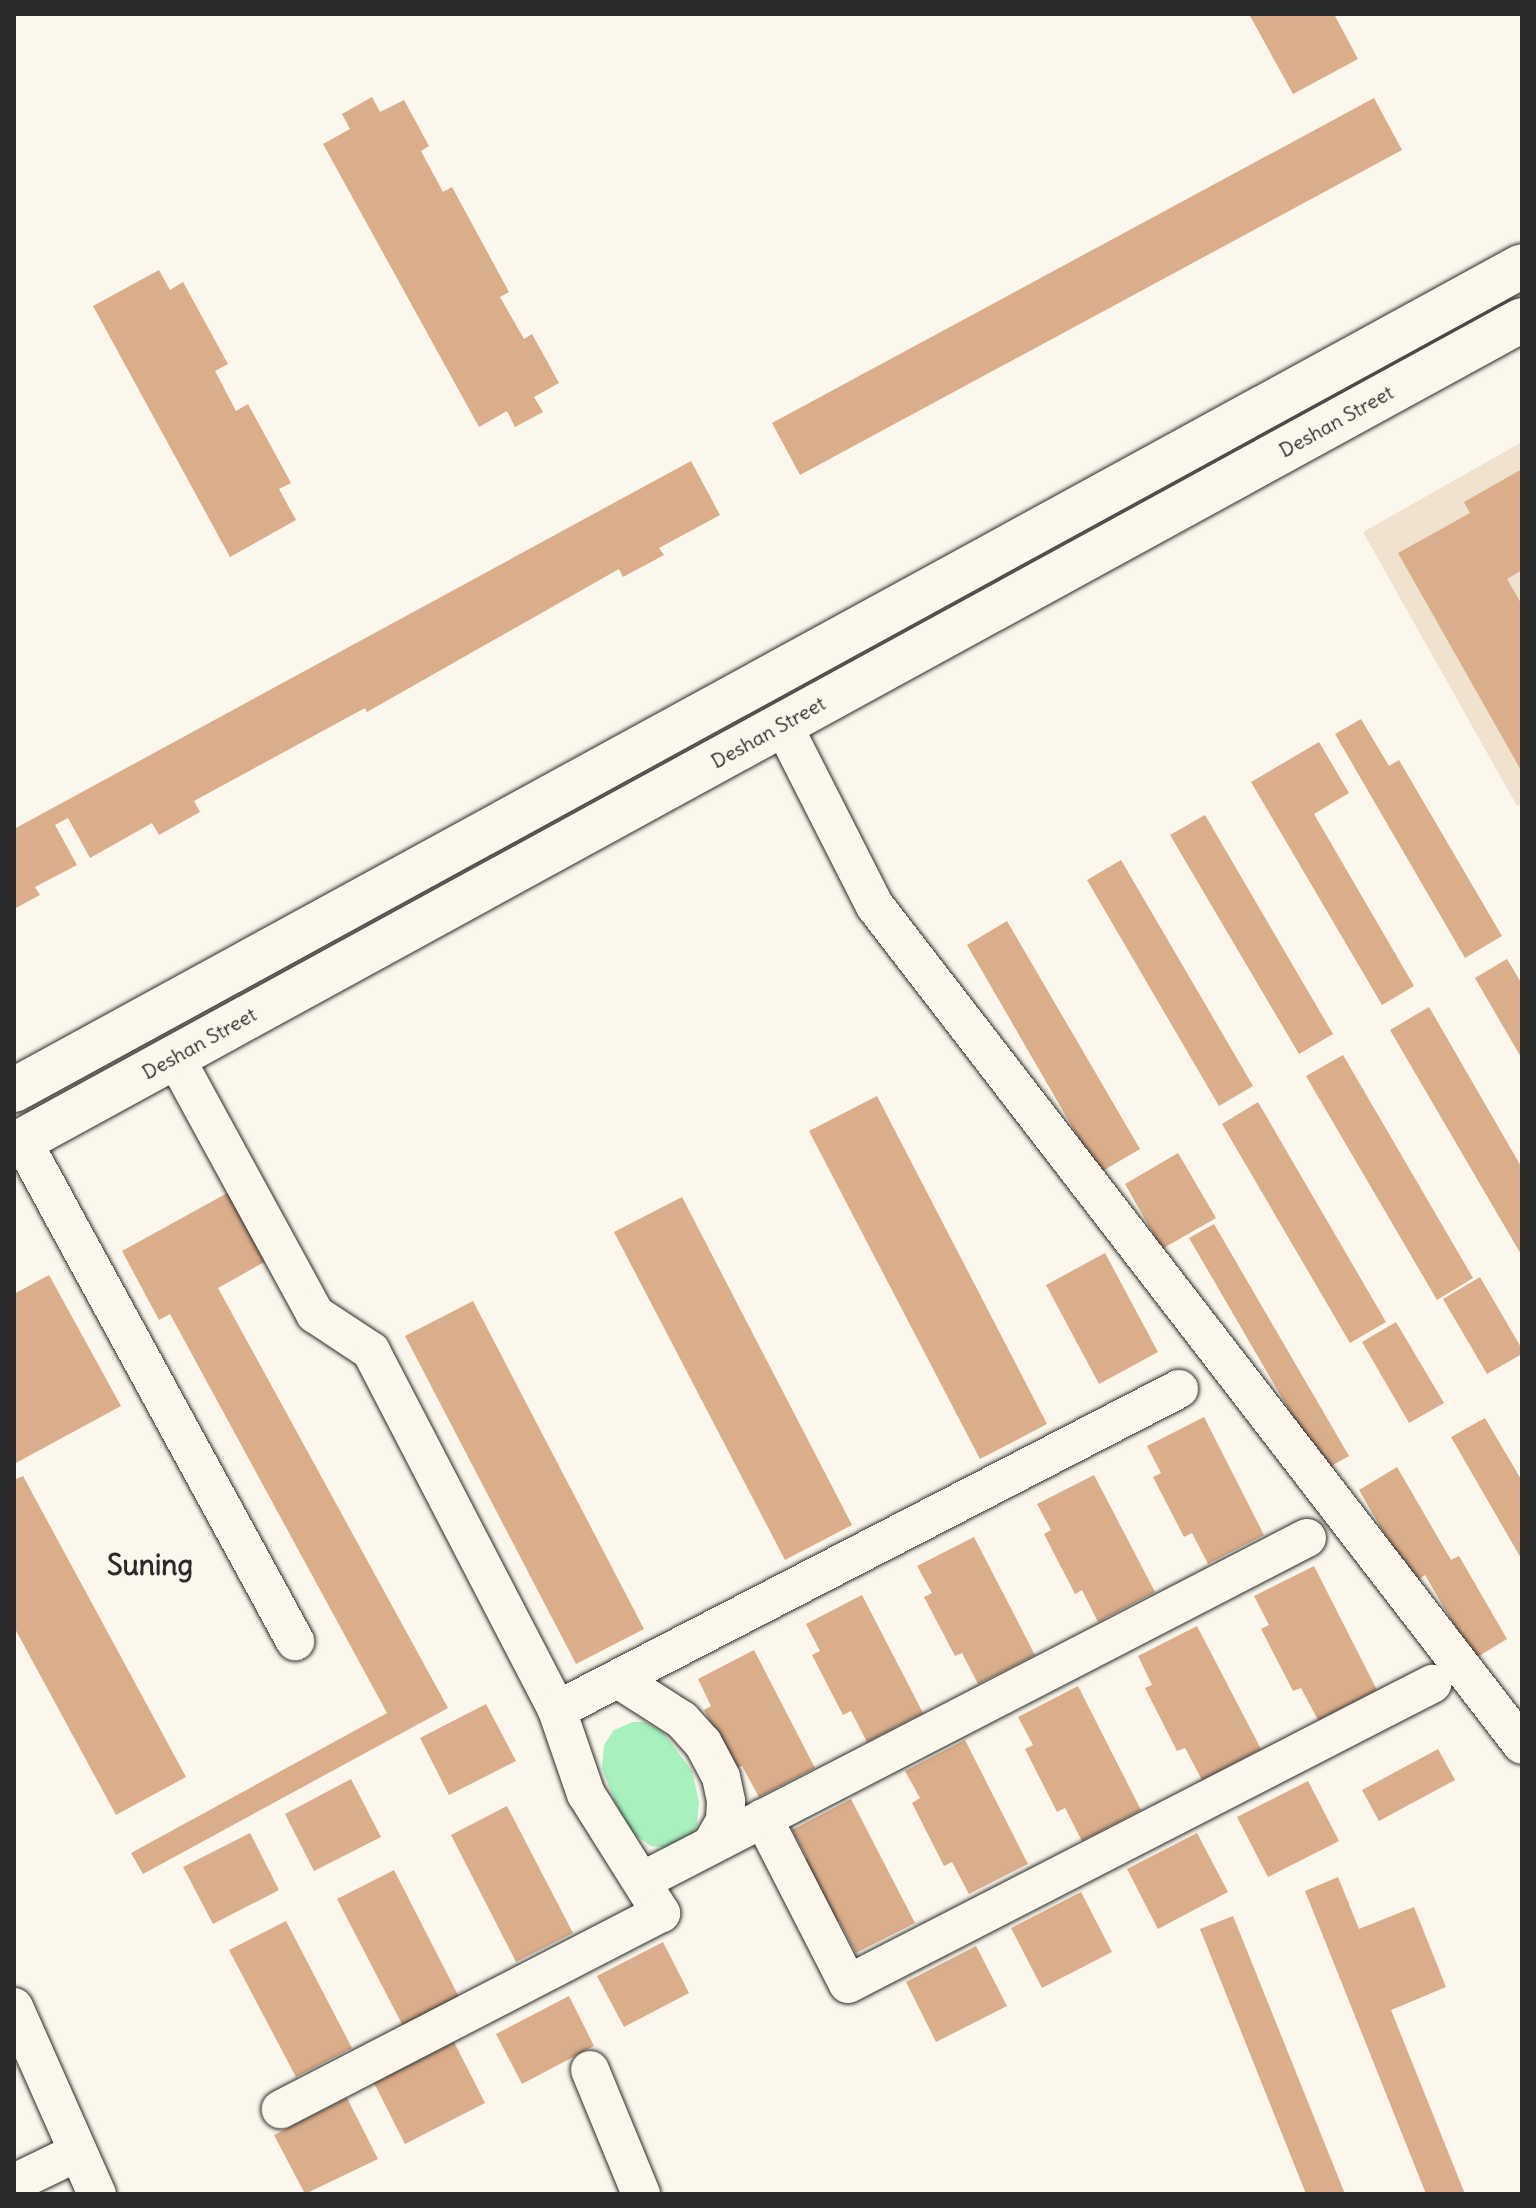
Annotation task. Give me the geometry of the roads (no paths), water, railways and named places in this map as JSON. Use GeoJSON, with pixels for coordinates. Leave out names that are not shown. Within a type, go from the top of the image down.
{"type":"FeatureCollection","features":[{"type":"Feature","properties":{"kind":"main road"},"geometry":{"type":"LineString","coordinates":[[14,1090],[1522,266]]}},
{"type":"Feature","properties":{"kind":"main road","name":"Deshan Street"},"geometry":{"type":"LineString","coordinates":[[18,1142],[1522,320]]}},
{"type":"Feature","properties":{"kind":"street"},"geometry":{"type":"LineString","coordinates":[[782,723],[875,906],[1522,1745]]}},
{"type":"Feature","properties":{"kind":"street"},"geometry":{"type":"LineString","coordinates":[[175,1057],[315,1314],[371,1351],[557,1710],[586,1794],[644,1880],[661,1913],[281,2109]]}},
{"type":"Feature","properties":{"kind":"street"},"geometry":{"type":"LineString","coordinates":[[18,1142],[295,1641]]}},
{"type":"Feature","properties":{"kind":"street"},"geometry":{"type":"LineString","coordinates":[[557,1710],[1179,1389]]}},
{"type":"Feature","properties":{"kind":"street"},"geometry":{"type":"LineString","coordinates":[[644,1880],[1307,1538]]}},
{"type":"Feature","properties":{"kind":"street"},"geometry":{"type":"LineString","coordinates":[[618,1679],[682,1720],[703,1743],[721,1777],[726,1801],[725,1821],[711,1845]]}},
{"type":"Feature","properties":{"kind":"street"},"geometry":{"type":"LineString","coordinates":[[763,1818],[848,1984],[1432,1684]]}},
{"type":"Feature","properties":{"kind":"street"},"geometry":{"type":"LineString","coordinates":[[14,2007],[97,2194]]}},
{"type":"Feature","properties":{"kind":"street"},"geometry":{"type":"LineString","coordinates":[[590,2070],[641,2194]]}},
{"type":"Feature","properties":{"kind":"street"},"geometry":{"type":"LineString","coordinates":[[14,2183],[78,2152]]}},
{"type":"Feature","properties":{"kind":"district","name":"Suning"},"geometry":{"type":"Point","coordinates":[150,1565]}}]}
